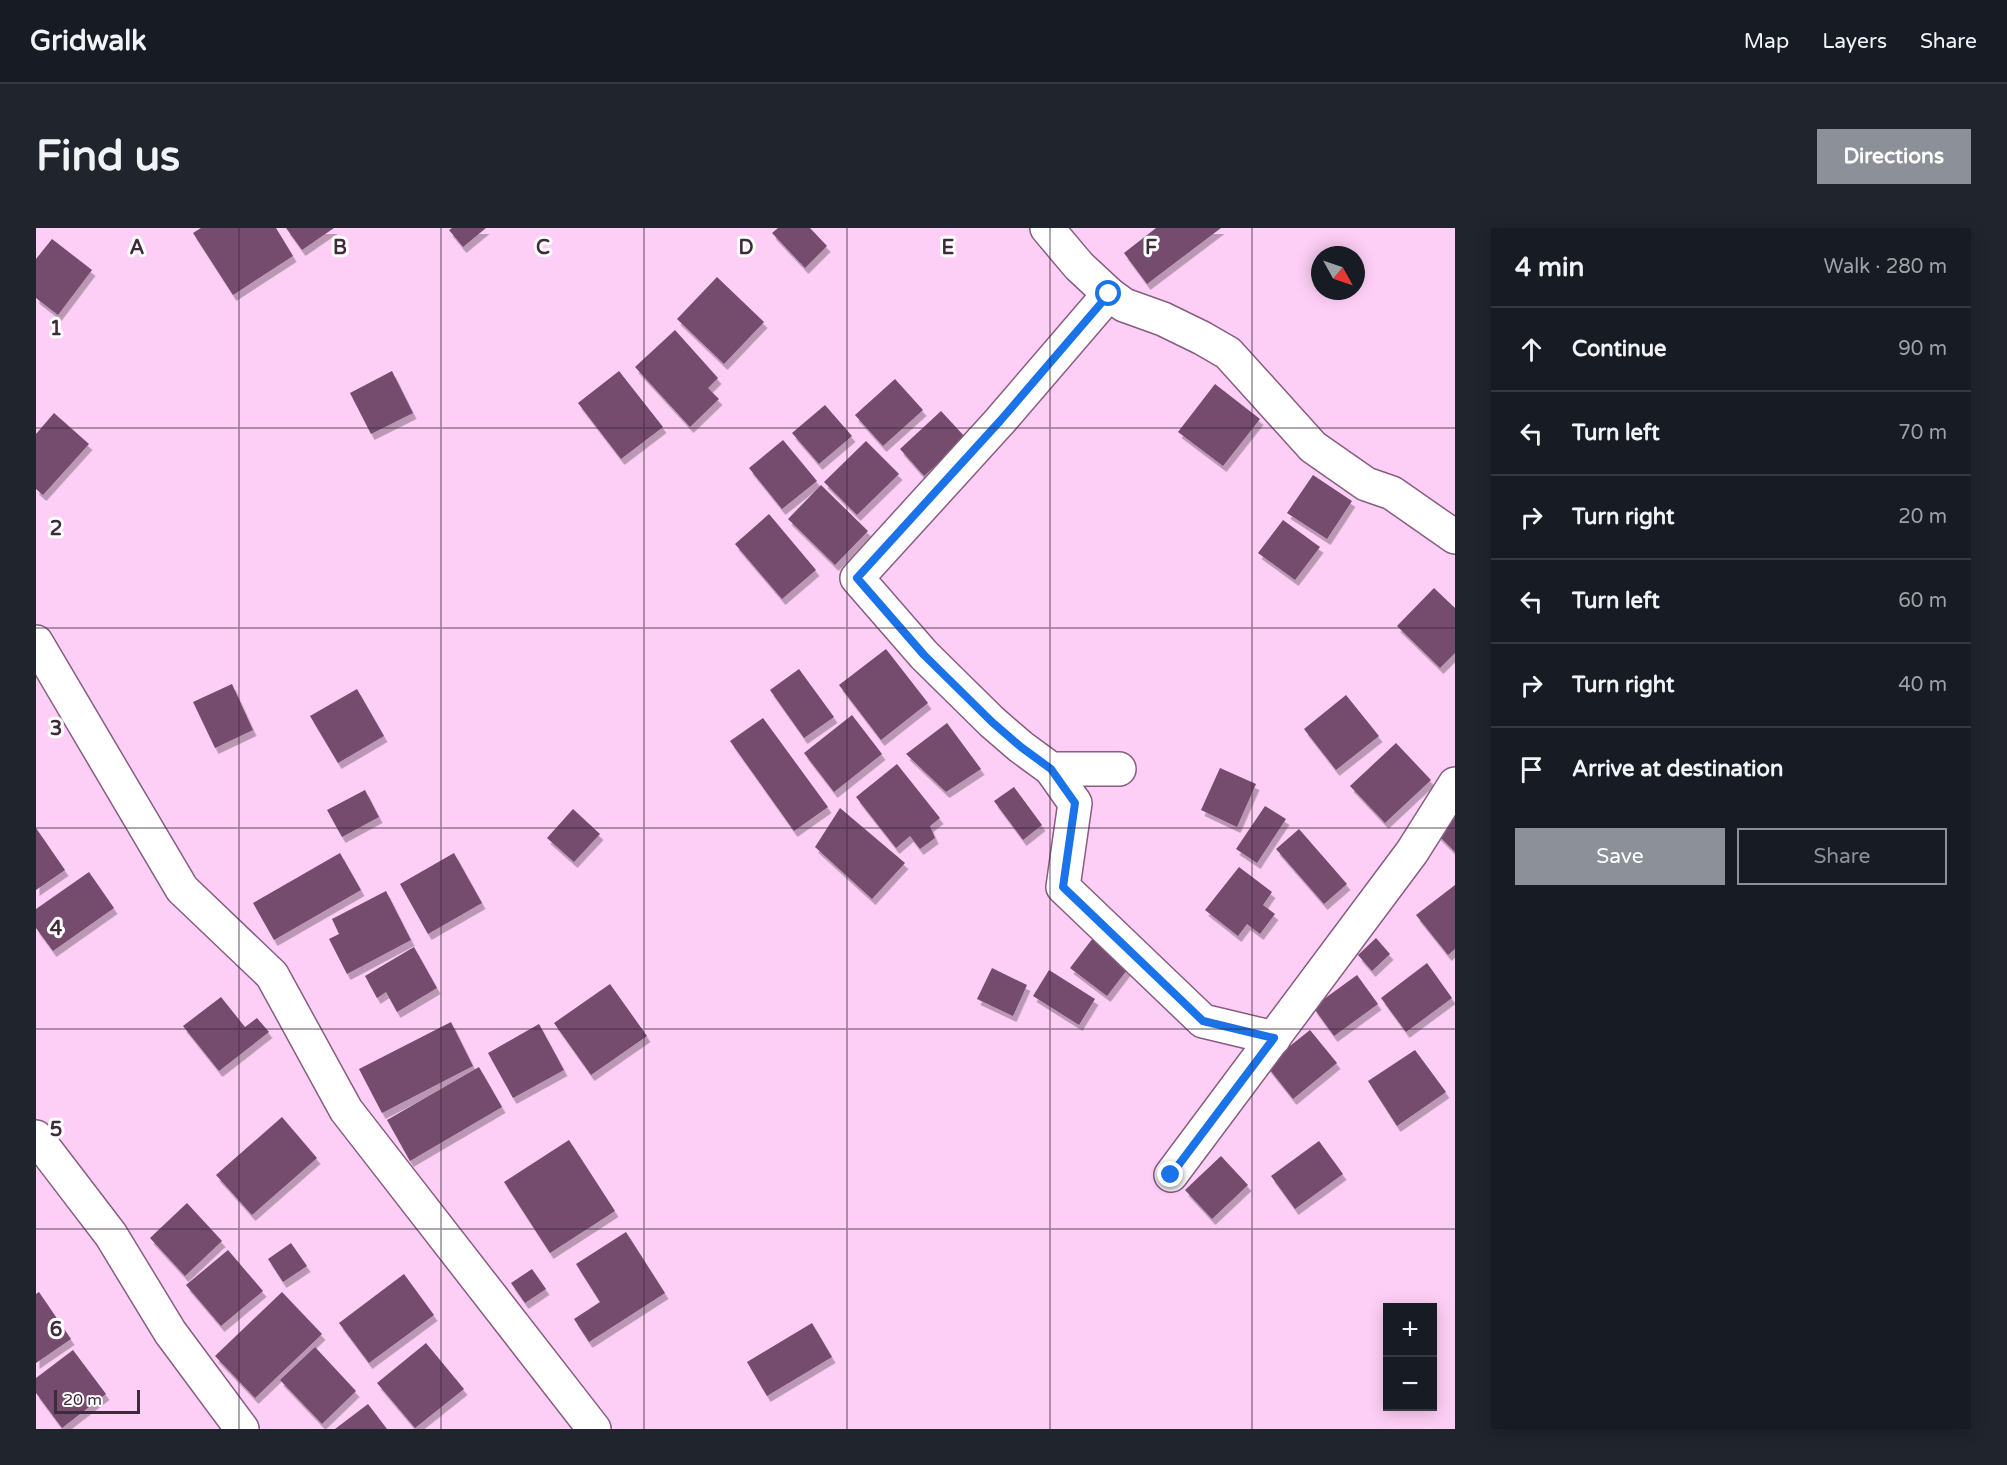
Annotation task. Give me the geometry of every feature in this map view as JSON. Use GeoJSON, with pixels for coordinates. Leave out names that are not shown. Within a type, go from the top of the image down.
{"type":"FeatureCollection","features":[{"type":"Feature","properties":{"kind":"street"},"geometry":{"type":"LineString","coordinates":[[1047,228],[1079,266],[1109,294],[1124,305],[1163,319],[1228,352],[1313,447],[1366,484],[1392,493],[1455,537]]}},
{"type":"Feature","properties":{"kind":"street"},"geometry":{"type":"LineString","coordinates":[[1109,294],[1000,421],[857,578],[924,655],[992,722],[1051,769],[1075,803],[1063,887],[1203,1021],[1274,1038]]}},
{"type":"Feature","properties":{"kind":"street"},"geometry":{"type":"LineString","coordinates":[[36,642],[182,890],[272,975],[346,1110],[594,1429]]}},
{"type":"Feature","properties":{"kind":"street"},"geometry":{"type":"LineString","coordinates":[[1051,769],[1119,769]]}},
{"type":"Feature","properties":{"kind":"street"},"geometry":{"type":"LineString","coordinates":[[1171,1175],[1412,852],[1455,784]]}},
{"type":"Feature","properties":{"kind":"street"},"geometry":{"type":"LineString","coordinates":[[36,1137],[111,1235],[170,1332],[242,1429]]}},
{"type":"Feature","properties":{"kind":"building"},"geometry":{"type":"Polygon","coordinates":[[[201,228],[276,228],[293,256],[233,295],[193,233],[201,228]]]}},
{"type":"Feature","properties":{"kind":"building"},"geometry":{"type":"Polygon","coordinates":[[[286,228],[334,228],[302,250],[286,228]]]}},
{"type":"Feature","properties":{"kind":"building"},"geometry":{"type":"Polygon","coordinates":[[[452,228],[486,228],[463,247],[449,230],[452,228]]]}},
{"type":"Feature","properties":{"kind":"building"},"geometry":{"type":"Polygon","coordinates":[[[778,228],[810,228],[827,246],[805,268],[772,233],[778,228]]]}},
{"type":"Feature","properties":{"kind":"building"},"geometry":{"type":"Polygon","coordinates":[[[1156,228],[1221,228],[1147,284],[1124,253],[1156,228]]]}},
{"type":"Feature","properties":{"kind":"building"},"geometry":{"type":"Polygon","coordinates":[[[52,239],[92,270],[58,315],[36,298],[36,259],[52,239]]]}},
{"type":"Feature","properties":{"kind":"building"},"geometry":{"type":"Polygon","coordinates":[[[717,277],[764,322],[724,364],[677,319],[717,277]]]}},
{"type":"Feature","properties":{"kind":"building"},"geometry":{"type":"Polygon","coordinates":[[[675,330],[718,378],[708,388],[719,399],[690,427],[635,367],[675,330]]]}},
{"type":"Feature","properties":{"kind":"building"},"geometry":{"type":"Polygon","coordinates":[[[392,371],[413,413],[371,434],[350,393],[392,371]]]}},
{"type":"Feature","properties":{"kind":"building"},"geometry":{"type":"Polygon","coordinates":[[[619,371],[663,427],[621,459],[578,403],[619,371]]]}},
{"type":"Feature","properties":{"kind":"building"},"geometry":{"type":"Polygon","coordinates":[[[895,379],[923,410],[883,446],[855,415],[895,379]]]}},
{"type":"Feature","properties":{"kind":"building"},"geometry":{"type":"Polygon","coordinates":[[[1215,384],[1260,419],[1223,466],[1178,432],[1215,384]]]}},
{"type":"Feature","properties":{"kind":"building"},"geometry":{"type":"Polygon","coordinates":[[[825,405],[852,436],[819,464],[792,433],[825,405]]]}},
{"type":"Feature","properties":{"kind":"building"},"geometry":{"type":"Polygon","coordinates":[[[941,411],[966,438],[924,476],[900,449],[941,411]]]}},
{"type":"Feature","properties":{"kind":"building"},"geometry":{"type":"Polygon","coordinates":[[[54,413],[89,444],[43,495],[36,489],[36,434],[54,413]]]}},
{"type":"Feature","properties":{"kind":"building"},"geometry":{"type":"Polygon","coordinates":[[[783,440],[817,481],[782,509],[749,468],[783,440]]]}},
{"type":"Feature","properties":{"kind":"building"},"geometry":{"type":"Polygon","coordinates":[[[866,441],[899,474],[857,515],[824,482],[866,441]]]}},
{"type":"Feature","properties":{"kind":"building"},"geometry":{"type":"Polygon","coordinates":[[[1313,475],[1352,501],[1327,539],[1287,513],[1313,475]]]}},
{"type":"Feature","properties":{"kind":"building"},"geometry":{"type":"Polygon","coordinates":[[[821,485],[868,531],[835,565],[788,519],[821,485]]]}},
{"type":"Feature","properties":{"kind":"building"},"geometry":{"type":"Polygon","coordinates":[[[769,514],[816,570],[782,599],[735,544],[769,514]]]}},
{"type":"Feature","properties":{"kind":"building"},"geometry":{"type":"Polygon","coordinates":[[[1283,520],[1320,547],[1295,580],[1258,553],[1283,520]]]}},
{"type":"Feature","properties":{"kind":"building"},"geometry":{"type":"Polygon","coordinates":[[[1434,588],[1455,608],[1455,653],[1440,668],[1397,626],[1434,588]]]}},
{"type":"Feature","properties":{"kind":"building"},"geometry":{"type":"Polygon","coordinates":[[[886,649],[928,703],[881,740],[839,685],[886,649]]]}},
{"type":"Feature","properties":{"kind":"building"},"geometry":{"type":"Polygon","coordinates":[[[799,669],[834,717],[804,738],[770,690],[799,669]]]}},
{"type":"Feature","properties":{"kind":"building"},"geometry":{"type":"Polygon","coordinates":[[[232,684],[253,730],[215,748],[193,702],[232,684]]]}},
{"type":"Feature","properties":{"kind":"building"},"geometry":{"type":"Polygon","coordinates":[[[357,689],[384,736],[338,763],[310,716],[357,689]]]}},
{"type":"Feature","properties":{"kind":"building"},"geometry":{"type":"Polygon","coordinates":[[[1346,695],[1379,736],[1336,770],[1304,729],[1346,695]]]}},
{"type":"Feature","properties":{"kind":"building"},"geometry":{"type":"Polygon","coordinates":[[[852,715],[882,754],[834,792],[804,753],[852,715]]]}},
{"type":"Feature","properties":{"kind":"building"},"geometry":{"type":"Polygon","coordinates":[[[763,718],[828,807],[794,831],[730,741],[763,718]]]}},
{"type":"Feature","properties":{"kind":"building"},"geometry":{"type":"Polygon","coordinates":[[[947,723],[981,769],[946,792],[906,754],[947,723]]]}},
{"type":"Feature","properties":{"kind":"building"},"geometry":{"type":"Polygon","coordinates":[[[1396,743],[1431,780],[1385,823],[1350,786],[1396,743]]]}},
{"type":"Feature","properties":{"kind":"building"},"geometry":{"type":"Polygon","coordinates":[[[897,764],[940,818],[930,826],[935,838],[920,849],[910,836],[896,848],[856,797],[897,764]]]}},
{"type":"Feature","properties":{"kind":"building"},"geometry":{"type":"Polygon","coordinates":[[[1220,768],[1256,784],[1237,827],[1201,810],[1220,768]]]}},
{"type":"Feature","properties":{"kind":"building"},"geometry":{"type":"Polygon","coordinates":[[[1014,787],[1042,825],[1023,840],[994,801],[1014,787]]]}},
{"type":"Feature","properties":{"kind":"building"},"geometry":{"type":"Polygon","coordinates":[[[365,790],[379,817],[342,837],[327,810],[365,790]]]}},
{"type":"Feature","properties":{"kind":"building"},"geometry":{"type":"Polygon","coordinates":[[[1265,806],[1286,819],[1257,863],[1236,849],[1265,806]]]}},
{"type":"Feature","properties":{"kind":"building"},"geometry":{"type":"Polygon","coordinates":[[[840,808],[905,863],[872,899],[815,847],[840,808]]]}},
{"type":"Feature","properties":{"kind":"building"},"geometry":{"type":"Polygon","coordinates":[[[573,809],[600,834],[574,862],[547,838],[573,809]]]}},
{"type":"Feature","properties":{"kind":"building"},"geometry":{"type":"Polygon","coordinates":[[[1455,817],[1455,852],[1437,834],[1455,817]]]}},
{"type":"Feature","properties":{"kind":"building"},"geometry":{"type":"Polygon","coordinates":[[[36,828],[65,870],[36,890],[36,828]]]}},
{"type":"Feature","properties":{"kind":"building"},"geometry":{"type":"Polygon","coordinates":[[[1299,829],[1347,884],[1324,904],[1276,849],[1299,829]]]}},
{"type":"Feature","properties":{"kind":"building"},"geometry":{"type":"Polygon","coordinates":[[[340,853],[361,890],[274,940],[253,903],[340,853]]]}},
{"type":"Feature","properties":{"kind":"building"},"geometry":{"type":"Polygon","coordinates":[[[454,853],[482,903],[428,934],[400,884],[454,853]]]}},
{"type":"Feature","properties":{"kind":"building"},"geometry":{"type":"Polygon","coordinates":[[[1239,867],[1272,892],[1263,905],[1275,914],[1260,934],[1247,924],[1238,936],[1205,910],[1239,867]]]}},
{"type":"Feature","properties":{"kind":"building"},"geometry":{"type":"Polygon","coordinates":[[[89,872],[114,908],[53,951],[36,928],[36,909],[89,872]]]}},
{"type":"Feature","properties":{"kind":"building"},"geometry":{"type":"Polygon","coordinates":[[[1455,885],[1455,949],[1448,955],[1416,915],[1455,885]]]}},
{"type":"Feature","properties":{"kind":"building"},"geometry":{"type":"Polygon","coordinates":[[[386,891],[411,940],[347,974],[329,939],[339,934],[332,919],[386,891]]]}},
{"type":"Feature","properties":{"kind":"building"},"geometry":{"type":"Polygon","coordinates":[[[1093,938],[1130,966],[1107,996],[1070,968],[1093,938]]]}},
{"type":"Feature","properties":{"kind":"building"},"geometry":{"type":"Polygon","coordinates":[[[1376,938],[1390,954],[1372,971],[1358,955],[1376,938]]]}},
{"type":"Feature","properties":{"kind":"building"},"geometry":{"type":"Polygon","coordinates":[[[414,947],[437,988],[397,1012],[386,992],[377,998],[365,976],[414,947]]]}},
{"type":"Feature","properties":{"kind":"building"},"geometry":{"type":"Polygon","coordinates":[[[1427,963],[1452,998],[1406,1032],[1381,998],[1427,963]]]}},
{"type":"Feature","properties":{"kind":"building"},"geometry":{"type":"Polygon","coordinates":[[[992,968],[1027,985],[1013,1016],[977,999],[992,968]]]}},
{"type":"Feature","properties":{"kind":"building"},"geometry":{"type":"Polygon","coordinates":[[[1049,970],[1095,999],[1079,1025],[1033,996],[1049,970]]]}},
{"type":"Feature","properties":{"kind":"building"},"geometry":{"type":"Polygon","coordinates":[[[1357,975],[1378,1004],[1334,1036],[1313,1007],[1357,975]]]}},
{"type":"Feature","properties":{"kind":"building"},"geometry":{"type":"Polygon","coordinates":[[[610,984],[647,1036],[591,1075],[554,1023],[610,984]]]}},
{"type":"Feature","properties":{"kind":"building"},"geometry":{"type":"Polygon","coordinates":[[[221,997],[245,1027],[257,1018],[269,1032],[219,1071],[183,1026],[221,997]]]}},
{"type":"Feature","properties":{"kind":"building"},"geometry":{"type":"Polygon","coordinates":[[[451,1022],[473,1066],[382,1113],[359,1069],[451,1022]]]}},
{"type":"Feature","properties":{"kind":"building"},"geometry":{"type":"Polygon","coordinates":[[[539,1024],[564,1070],[513,1098],[488,1053],[539,1024]]]}},
{"type":"Feature","properties":{"kind":"building"},"geometry":{"type":"Polygon","coordinates":[[[1310,1030],[1337,1063],[1293,1099],[1266,1065],[1310,1030]]]}},
{"type":"Feature","properties":{"kind":"building"},"geometry":{"type":"Polygon","coordinates":[[[1415,1050],[1446,1092],[1397,1126],[1368,1081],[1415,1050]]]}},
{"type":"Feature","properties":{"kind":"building"},"geometry":{"type":"Polygon","coordinates":[[[479,1067],[502,1107],[410,1161],[387,1120],[479,1067]]]}},
{"type":"Feature","properties":{"kind":"building"},"geometry":{"type":"Polygon","coordinates":[[[282,1117],[317,1158],[252,1215],[216,1175],[282,1117]]]}},
{"type":"Feature","properties":{"kind":"building"},"geometry":{"type":"Polygon","coordinates":[[[569,1140],[615,1211],[550,1253],[504,1182],[569,1140]]]}},
{"type":"Feature","properties":{"kind":"building"},"geometry":{"type":"Polygon","coordinates":[[[1319,1141],[1343,1174],[1295,1209],[1271,1176],[1319,1141]]]}},
{"type":"Feature","properties":{"kind":"building"},"geometry":{"type":"Polygon","coordinates":[[[1221,1156],[1248,1185],[1212,1219],[1185,1190],[1221,1156]]]}},
{"type":"Feature","properties":{"kind":"building"},"geometry":{"type":"Polygon","coordinates":[[[187,1203],[222,1241],[185,1276],[150,1238],[187,1203]]]}},
{"type":"Feature","properties":{"kind":"building"},"geometry":{"type":"Polygon","coordinates":[[[626,1232],[665,1293],[589,1342],[574,1319],[600,1302],[576,1264],[626,1232]]]}},
{"type":"Feature","properties":{"kind":"building"},"geometry":{"type":"Polygon","coordinates":[[[291,1243],[307,1266],[283,1282],[268,1259],[291,1243]]]}},
{"type":"Feature","properties":{"kind":"building"},"geometry":{"type":"Polygon","coordinates":[[[228,1250],[263,1291],[221,1326],[186,1285],[228,1250]]]}},
{"type":"Feature","properties":{"kind":"building"},"geometry":{"type":"Polygon","coordinates":[[[532,1269],[546,1289],[525,1303],[511,1283],[532,1269]]]}},
{"type":"Feature","properties":{"kind":"building"},"geometry":{"type":"Polygon","coordinates":[[[404,1274],[434,1315],[369,1363],[339,1323],[404,1274]]]}},
{"type":"Feature","properties":{"kind":"building"},"geometry":{"type":"Polygon","coordinates":[[[39,1292],[71,1339],[36,1363],[36,1294],[39,1292]]]}},
{"type":"Feature","properties":{"kind":"building"},"geometry":{"type":"Polygon","coordinates":[[[282,1292],[322,1334],[255,1398],[215,1356],[282,1292]]]}},
{"type":"Feature","properties":{"kind":"building"},"geometry":{"type":"Polygon","coordinates":[[[812,1323],[832,1357],[767,1396],[747,1362],[812,1323]]]}},
{"type":"Feature","properties":{"kind":"building"},"geometry":{"type":"Polygon","coordinates":[[[426,1343],[464,1389],[415,1428],[377,1383],[426,1343]]]}},
{"type":"Feature","properties":{"kind":"building"},"geometry":{"type":"Polygon","coordinates":[[[315,1347],[356,1391],[322,1424],[280,1380],[315,1347]]]}},
{"type":"Feature","properties":{"kind":"building"},"geometry":{"type":"Polygon","coordinates":[[[73,1350],[106,1394],[62,1428],[36,1393],[36,1378],[73,1350]]]}},
{"type":"Feature","properties":{"kind":"building"},"geometry":{"type":"Polygon","coordinates":[[[368,1404],[387,1429],[335,1429],[368,1404]]]}},
{"type":"Feature","properties":{"kind":"route"},"geometry":{"type":"LineString","coordinates":[[1109,294],[1000,421],[857,578],[924,655],[992,722],[1051,769],[1075,803],[1063,887],[1203,1021],[1274,1038],[1171,1175]]}}]}
